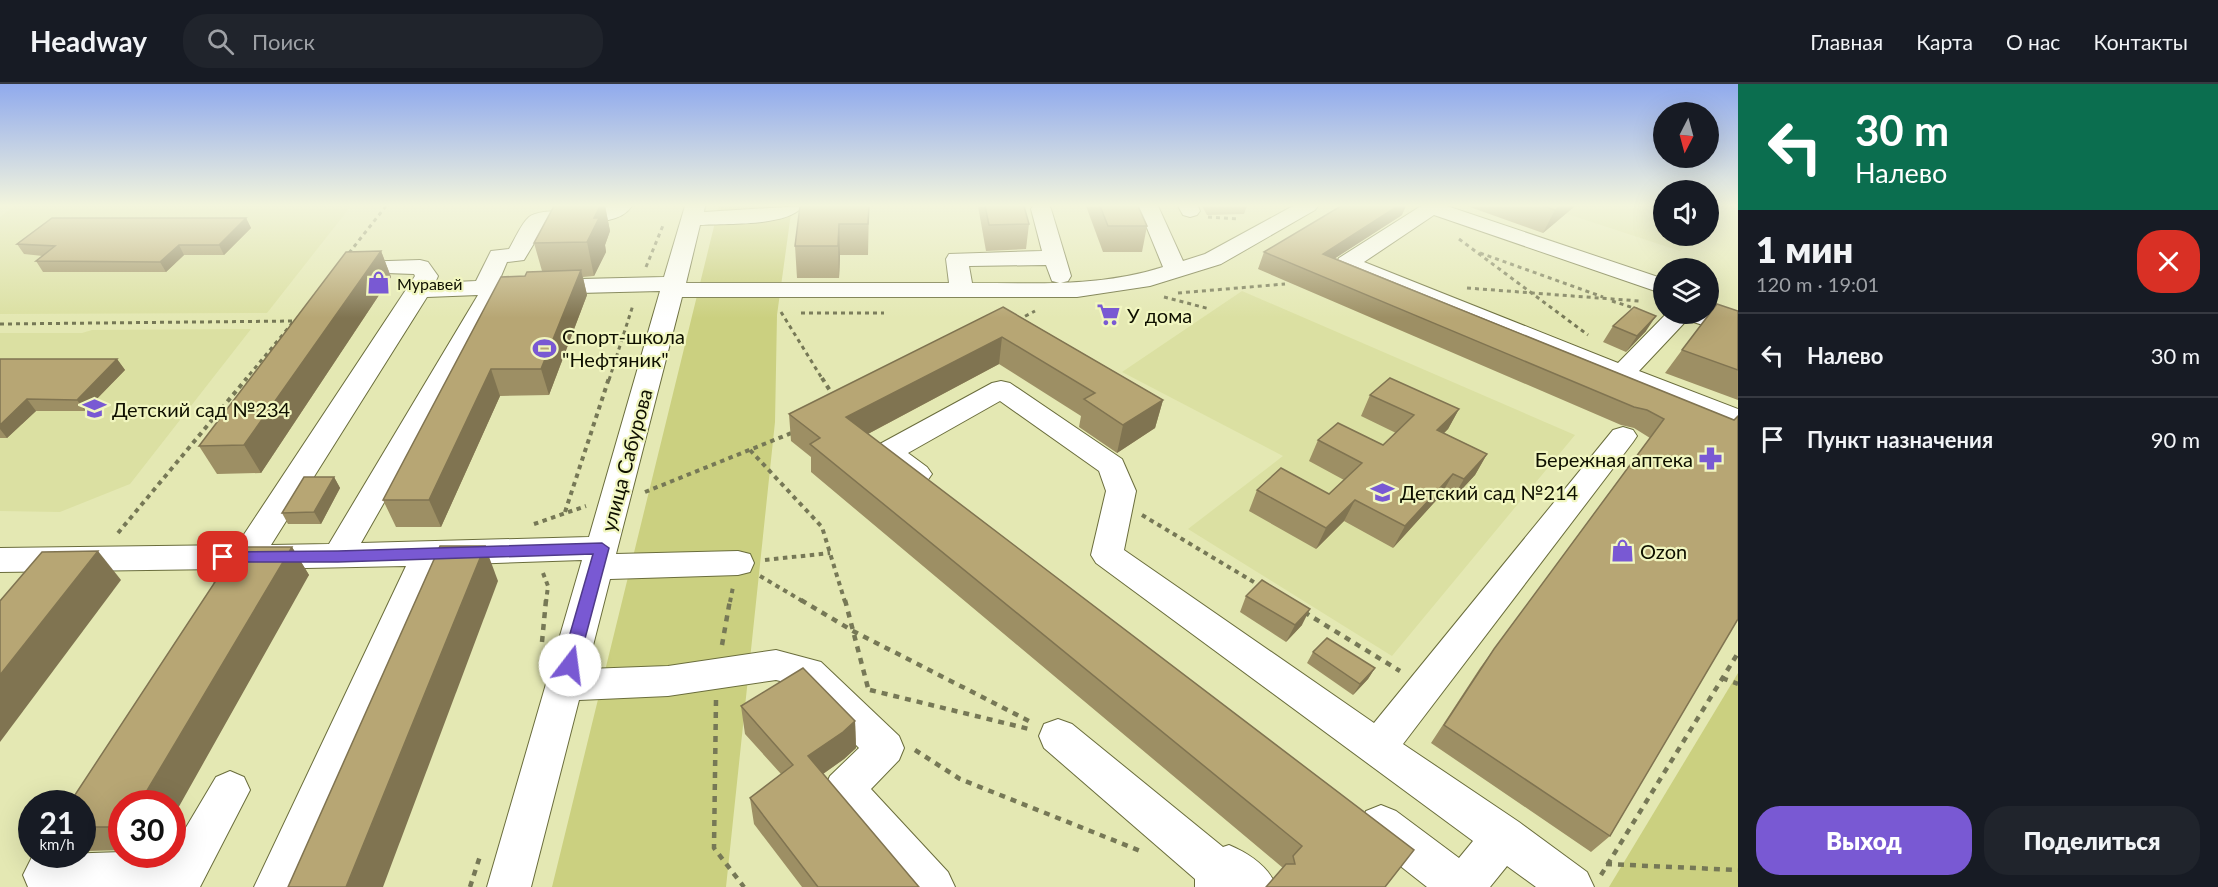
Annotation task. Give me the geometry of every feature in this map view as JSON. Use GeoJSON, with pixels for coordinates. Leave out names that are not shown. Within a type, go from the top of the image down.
{"type":"FeatureCollection","features":[{"type":"Feature","properties":{"kind":"street"},"geometry":{"type":"LineString","coordinates":[[338,556],[489,288],[500,256],[516,255],[523,243]]}},
{"type":"Feature","properties":{"kind":"street","name":"улица Сабурова"},"geometry":{"type":"LineString","coordinates":[[509,887],[672,287],[689,243]]}},
{"type":"Feature","properties":{"kind":"street"},"geometry":{"type":"LineString","coordinates":[[1051,243],[1070,290]]}},
{"type":"Feature","properties":{"kind":"street"},"geometry":{"type":"LineString","coordinates":[[1164,243],[1176,270]]}},
{"type":"Feature","properties":{"kind":"street"},"geometry":{"type":"LineString","coordinates":[[420,290],[639,284],[672,287],[962,291],[1070,290],[1150,279],[1214,259],[1242,243]]}},
{"type":"Feature","properties":{"kind":"street"},"geometry":{"type":"LineString","coordinates":[[1376,243],[1347,263],[1447,304],[1625,370],[1738,419]]}},
{"type":"Feature","properties":{"kind":"street"},"geometry":{"type":"LineString","coordinates":[[1537,243],[1653,283]]}},
{"type":"Feature","properties":{"kind":"street"},"geometry":{"type":"LineString","coordinates":[[962,291],[957,259],[1055,258]]}},
{"type":"Feature","properties":{"kind":"street"},"geometry":{"type":"LineString","coordinates":[[215,607],[427,276],[420,267],[355,262]]}},
{"type":"Feature","properties":{"kind":"street"},"geometry":{"type":"LineString","coordinates":[[1719,321],[1735,323]]}},
{"type":"Feature","properties":{"kind":"street"},"geometry":{"type":"LineString","coordinates":[[1625,370],[1673,324]]}},
{"type":"Feature","properties":{"kind":"street"},"geometry":{"type":"LineString","coordinates":[[945,495],[888,452],[1001,389],[1112,466],[1121,491],[1107,555],[1504,836],[1586,883]]}},
{"type":"Feature","properties":{"kind":"street"},"geometry":{"type":"LineString","coordinates":[[1378,747],[1623,436]]}},
{"type":"Feature","properties":{"kind":"street"},"geometry":{"type":"LineString","coordinates":[[7,573],[37,560],[338,556],[533,550],[599,558],[738,563]]}},
{"type":"Feature","properties":{"kind":"street"},"geometry":{"type":"LineString","coordinates":[[276,887],[428,553]]}},
{"type":"Feature","properties":{"kind":"street"},"geometry":{"type":"LineString","coordinates":[[564,685],[668,681],[776,665],[808,674],[856,698],[876,739],[885,748],[844,789],[933,887]]}},
{"type":"Feature","properties":{"kind":"street"},"geometry":{"type":"LineString","coordinates":[[1059,736],[1229,883]]}},
{"type":"Feature","properties":{"kind":"street"},"geometry":{"type":"LineString","coordinates":[[49,868],[45,875],[185,872],[230,790]]}},
{"type":"Feature","properties":{"kind":"street"},"geometry":{"type":"LineString","coordinates":[[1359,809],[1462,887],[1504,836]]}},
{"type":"Feature","properties":{"kind":"path"},"geometry":{"type":"LineString","coordinates":[[355,262],[365,243]]}},
{"type":"Feature","properties":{"kind":"path"},"geometry":{"type":"LineString","coordinates":[[565,512],[639,284],[656,243]]}},
{"type":"Feature","properties":{"kind":"path"},"geometry":{"type":"LineString","coordinates":[[1465,243],[1532,294],[1625,370]]}},
{"type":"Feature","properties":{"kind":"path"},"geometry":{"type":"LineString","coordinates":[[1476,252],[1608,299],[1653,309]]}},
{"type":"Feature","properties":{"kind":"path"},"geometry":{"type":"LineString","coordinates":[[1447,304],[1469,287],[1532,294],[1641,301]]}},
{"type":"Feature","properties":{"kind":"path"},"geometry":{"type":"LineString","coordinates":[[1016,321],[1070,290]]}},
{"type":"Feature","properties":{"kind":"path"},"geometry":{"type":"LineString","coordinates":[[781,312],[836,400]]}},
{"type":"Feature","properties":{"kind":"path"},"geometry":{"type":"LineString","coordinates":[[0,324],[294,321],[97,558]]}},
{"type":"Feature","properties":{"kind":"path"},"geometry":{"type":"LineString","coordinates":[[614,505],[802,429]]}},
{"type":"Feature","properties":{"kind":"path"},"geometry":{"type":"LineString","coordinates":[[750,450],[822,527],[853,631],[856,698],[1059,736]]}},
{"type":"Feature","properties":{"kind":"path"},"geometry":{"type":"LineString","coordinates":[[1120,503],[1268,590]]}},
{"type":"Feature","properties":{"kind":"path"},"geometry":{"type":"LineString","coordinates":[[533,550],[548,585],[542,650]]}},
{"type":"Feature","properties":{"kind":"path"},"geometry":{"type":"LineString","coordinates":[[738,563],[830,553]]}},
{"type":"Feature","properties":{"kind":"path"},"geometry":{"type":"LineString","coordinates":[[738,563],[853,631],[1059,736]]}},
{"type":"Feature","properties":{"kind":"path"},"geometry":{"type":"LineString","coordinates":[[738,563],[717,674],[714,848],[744,887]]}},
{"type":"Feature","properties":{"kind":"path"},"geometry":{"type":"LineString","coordinates":[[1298,608],[1427,686]]}},
{"type":"Feature","properties":{"kind":"path"},"geometry":{"type":"LineString","coordinates":[[1586,883],[1606,864],[1738,653]]}},
{"type":"Feature","properties":{"kind":"path"},"geometry":{"type":"LineString","coordinates":[[1722,678],[1738,684]]}},
{"type":"Feature","properties":{"kind":"path"},"geometry":{"type":"LineString","coordinates":[[876,739],[899,740],[960,779],[1149,855]]}},
{"type":"Feature","properties":{"kind":"path"},"geometry":{"type":"LineString","coordinates":[[470,887],[484,842]]}},
{"type":"Feature","properties":{"kind":"path"},"geometry":{"type":"LineString","coordinates":[[1606,864],[1738,870]]}},
{"type":"Feature","properties":{"kind":"shaded area"},"geometry":{"type":"Polygon","coordinates":[[[0,243],[322,243],[267,313],[0,314],[0,243]]]}},
{"type":"Feature","properties":{"kind":"shaded area"},"geometry":{"type":"Polygon","coordinates":[[[710,243],[787,243],[777,315],[775,422],[726,887],[552,887],[710,243]]]}},
{"type":"Feature","properties":{"kind":"shaded area"},"geometry":{"type":"Polygon","coordinates":[[[1665,246],[1685,246],[1680,251],[1665,246]]]}},
{"type":"Feature","properties":{"kind":"shaded area","name":"Детский сад №214"},"geometry":{"type":"Polygon","coordinates":[[[1242,291],[1575,435],[1392,656],[1188,529],[1283,456],[1122,372],[1242,291]]]}},
{"type":"Feature","properties":{"kind":"shaded area","name":"Детский сад №234"},"geometry":{"type":"Polygon","coordinates":[[[251,329],[130,484],[60,512],[0,511],[0,333],[251,329]]]}},
{"type":"Feature","properties":{"kind":"shaded area"},"geometry":{"type":"Polygon","coordinates":[[[1738,673],[1738,887],[1609,887],[1738,673]]]}},
{"type":"Feature","properties":{"kind":"building"},"geometry":{"type":"Polygon","coordinates":[[[221,243],[179,245],[160,262],[36,261],[55,246],[17,244],[221,243]]]}},
{"type":"Feature","properties":{"kind":"building"},"geometry":{"type":"Polygon","coordinates":[[[795,243],[838,243],[838,246],[795,246],[795,243]]]}},
{"type":"Feature","properties":{"kind":"building"},"geometry":{"type":"Polygon","coordinates":[[[1278,243],[1339,243],[1323,254],[1734,420],[1738,416],[1738,619],[1610,836],[1444,725],[1494,649],[1664,419],[1264,252],[1278,243]]]}},
{"type":"Feature","properties":{"kind":"building"},"geometry":{"type":"Polygon","coordinates":[[[381,251],[244,445],[199,446],[346,252],[381,251]]]}},
{"type":"Feature","properties":{"kind":"building"},"geometry":{"type":"Polygon","coordinates":[[[581,270],[541,369],[491,369],[429,500],[383,500],[501,277],[525,276],[527,272],[581,270]]]}},
{"type":"Feature","properties":{"kind":"building"},"geometry":{"type":"Polygon","coordinates":[[[1719,305],[1738,311],[1738,370],[1682,350],[1702,324],[1719,324],[1719,305]]]}},
{"type":"Feature","properties":{"kind":"building"},"geometry":{"type":"Polygon","coordinates":[[[1003,307],[1163,400],[1123,425],[1084,399],[1095,393],[1002,337],[846,417],[1414,850],[1385,887],[1266,887],[1286,864],[1295,864],[1293,856],[1302,846],[810,444],[820,438],[789,414],[1003,307]]]}},
{"type":"Feature","properties":{"kind":"building"},"geometry":{"type":"Polygon","coordinates":[[[1634,307],[1653,315],[1653,319],[1637,336],[1613,326],[1634,307]]]}},
{"type":"Feature","properties":{"kind":"building"},"geometry":{"type":"Polygon","coordinates":[[[0,359],[117,359],[77,400],[27,399],[0,425],[0,359]]]}},
{"type":"Feature","properties":{"kind":"building"},"geometry":{"type":"Polygon","coordinates":[[[1390,378],[1459,409],[1437,430],[1487,454],[1464,479],[1453,474],[1405,526],[1355,500],[1326,528],[1257,490],[1281,468],[1329,494],[1362,463],[1318,440],[1338,423],[1383,445],[1414,415],[1370,395],[1390,378]]]}},
{"type":"Feature","properties":{"kind":"building"},"geometry":{"type":"Polygon","coordinates":[[[304,477],[334,477],[314,512],[282,513],[304,477]]]}},
{"type":"Feature","properties":{"kind":"building"},"geometry":{"type":"Polygon","coordinates":[[[440,546],[485,546],[346,887],[288,887],[440,546]]]}},
{"type":"Feature","properties":{"kind":"building"},"geometry":{"type":"Polygon","coordinates":[[[238,547],[292,547],[147,790],[108,790],[108,827],[96,827],[96,790],[78,790],[238,547]]]}},
{"type":"Feature","properties":{"kind":"building"},"geometry":{"type":"Polygon","coordinates":[[[98,551],[0,675],[0,601],[42,552],[98,551]]]}},
{"type":"Feature","properties":{"kind":"building"},"geometry":{"type":"Polygon","coordinates":[[[1262,580],[1310,609],[1295,625],[1246,596],[1262,580]]]}},
{"type":"Feature","properties":{"kind":"building"},"geometry":{"type":"Polygon","coordinates":[[[1327,638],[1375,668],[1360,684],[1313,652],[1327,638]]]}},
{"type":"Feature","properties":{"kind":"building"},"geometry":{"type":"Polygon","coordinates":[[[803,668],[855,721],[808,756],[919,887],[818,887],[750,798],[793,765],[741,706],[803,668]]]}},
{"type":"Feature","properties":{"kind":"place","name":"Муравей"},"geometry":{"type":"Point","coordinates":[379,283]}},
{"type":"Feature","properties":{"kind":"place","name":"У дома"},"geometry":{"type":"Point","coordinates":[1109,315]}},
{"type":"Feature","properties":{"kind":"place","name":"Спорт-школа \"Нефтяник\""},"geometry":{"type":"Point","coordinates":[544,348]}},
{"type":"Feature","properties":{"kind":"place","name":"Детский сад №234"},"geometry":{"type":"Point","coordinates":[94,409]}},
{"type":"Feature","properties":{"kind":"place","name":"Бережная аптека"},"geometry":{"type":"Point","coordinates":[1711,459]}},
{"type":"Feature","properties":{"kind":"place","name":"Детский сад №214"},"geometry":{"type":"Point","coordinates":[1382,492]}},
{"type":"Feature","properties":{"kind":"place","name":"Ozon"},"geometry":{"type":"Point","coordinates":[1622,551]}},
{"type":"Feature","properties":{"kind":"route"},"geometry":{"type":"LineString","coordinates":[[223,557],[602,548],[570,665]]}}]}
